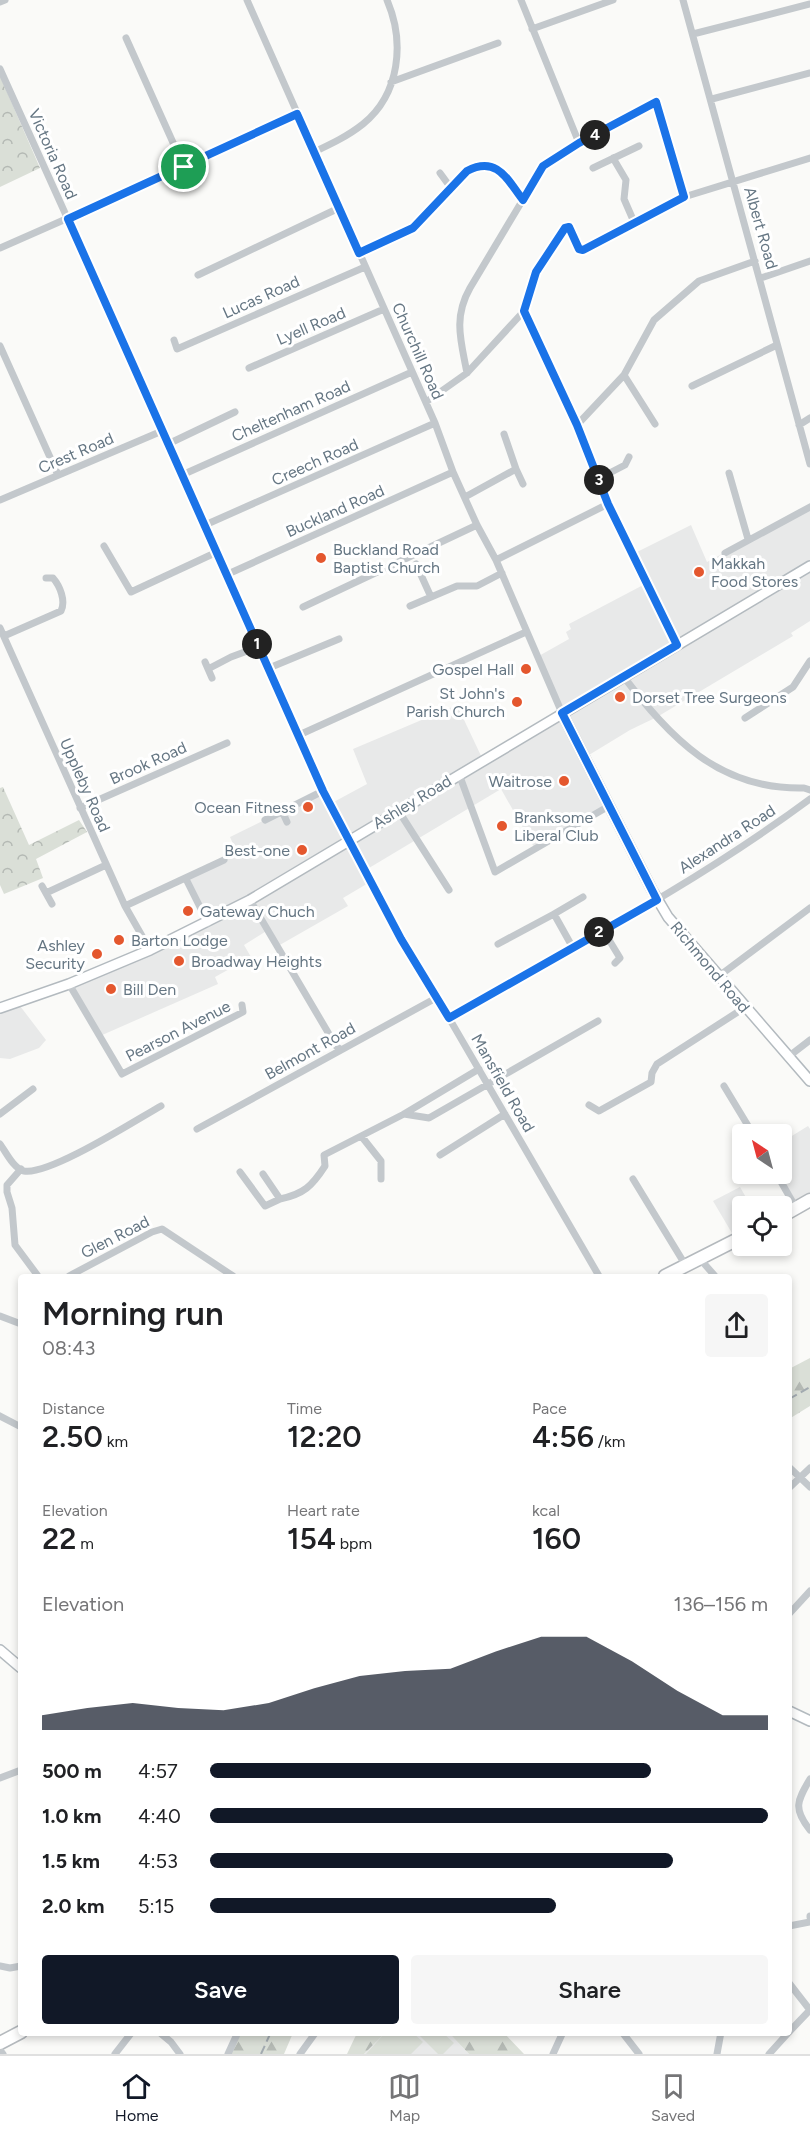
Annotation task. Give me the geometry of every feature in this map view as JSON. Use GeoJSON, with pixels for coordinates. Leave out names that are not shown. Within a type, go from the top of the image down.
{"type":"FeatureCollection","features":[{"type":"Feature","properties":{"kind":"highway"},"geometry":{"type":"LineString","coordinates":[[792,1210],[810,1200]]}},
{"type":"Feature","properties":{"kind":"highway"},"geometry":{"type":"LineString","coordinates":[[669,1274],[732,1242]]}},
{"type":"Feature","properties":{"kind":"highway"},"geometry":{"type":"LineString","coordinates":[[1,2050],[18,2035]]}},
{"type":"Feature","properties":{"kind":"main road","name":"Ashley Road"},"geometry":{"type":"LineString","coordinates":[[0,1008],[69,984],[150,951],[208,923],[810,566]]}},
{"type":"Feature","properties":{"kind":"main road","name":"Richmond Road"},"geometry":{"type":"LineString","coordinates":[[562,713],[657,900],[668,917],[744,1008],[810,1081]]}},
{"type":"Feature","properties":{"kind":"main road"},"geometry":{"type":"LineString","coordinates":[[0,1650],[18,1665]]}},
{"type":"Feature","properties":{"kind":"main road"},"geometry":{"type":"LineString","coordinates":[[792,1712],[810,1721]]}},
{"type":"Feature","properties":{"kind":"street"},"geometry":{"type":"LineString","coordinates":[[0,2],[5,0]]}},
{"type":"Feature","properties":{"kind":"street","name":"Churchill Road"},"geometry":{"type":"LineString","coordinates":[[247,0],[426,402],[453,472],[502,573],[562,713]]}},
{"type":"Feature","properties":{"kind":"street"},"geometry":{"type":"LineString","coordinates":[[314,152],[344,137],[364,122],[383,99],[397,62],[398,42],[395,21],[387,0]]}},
{"type":"Feature","properties":{"kind":"street"},"geometry":{"type":"LineString","coordinates":[[521,0],[579,143]]}},
{"type":"Feature","properties":{"kind":"street"},"geometry":{"type":"LineString","coordinates":[[532,29],[613,0]]}},
{"type":"Feature","properties":{"kind":"street","name":"Albert Road"},"geometry":{"type":"LineString","coordinates":[[683,0],[761,278],[810,464]]}},
{"type":"Feature","properties":{"kind":"street"},"geometry":{"type":"LineString","coordinates":[[693,34],[810,4]]}},
{"type":"Feature","properties":{"kind":"street"},"geometry":{"type":"LineString","coordinates":[[126,38],[184,167]]}},
{"type":"Feature","properties":{"kind":"street"},"geometry":{"type":"LineString","coordinates":[[391,82],[498,43]]}},
{"type":"Feature","properties":{"kind":"street","name":"Victoria Road"},"geometry":{"type":"LineString","coordinates":[[0,69],[347,841]]}},
{"type":"Feature","properties":{"kind":"street"},"geometry":{"type":"LineString","coordinates":[[712,99],[810,73]]}},
{"type":"Feature","properties":{"kind":"street"},"geometry":{"type":"LineString","coordinates":[[467,373],[460,335],[460,308],[543,166],[579,143],[656,102],[684,197]]}},
{"type":"Feature","properties":{"kind":"street"},"geometry":{"type":"LineString","coordinates":[[0,248],[184,167],[297,114]]}},
{"type":"Feature","properties":{"kind":"street"},"geometry":{"type":"LineString","coordinates":[[593,168],[639,146]]}},
{"type":"Feature","properties":{"kind":"street"},"geometry":{"type":"LineString","coordinates":[[613,158],[626,180],[624,199],[634,222]]}},
{"type":"Feature","properties":{"kind":"street"},"geometry":{"type":"LineString","coordinates":[[426,402],[467,373],[524,311],[536,272],[565,228],[569,227],[579,249],[583,250],[684,197],[810,158]]}},
{"type":"Feature","properties":{"kind":"street"},"geometry":{"type":"LineString","coordinates":[[359,253],[413,228],[467,171],[479,167],[488,167],[509,178],[523,200]]}},
{"type":"Feature","properties":{"kind":"street"},"geometry":{"type":"LineString","coordinates":[[440,173],[451,188]]}},
{"type":"Feature","properties":{"kind":"street"},"geometry":{"type":"LineString","coordinates":[[198,275],[339,208]]}},
{"type":"Feature","properties":{"kind":"street"},"geometry":{"type":"LineString","coordinates":[[577,425],[624,375],[654,320],[699,281],[755,261]]}},
{"type":"Feature","properties":{"kind":"street"},"geometry":{"type":"LineString","coordinates":[[761,278],[810,261]]}},
{"type":"Feature","properties":{"kind":"street","name":"Lucas Road"},"geometry":{"type":"LineString","coordinates":[[174,340],[177,349],[365,267]]}},
{"type":"Feature","properties":{"kind":"street","name":"Lyell Road"},"geometry":{"type":"LineString","coordinates":[[249,368],[384,309]]}},
{"type":"Feature","properties":{"kind":"street"},"geometry":{"type":"LineString","coordinates":[[524,311],[577,425],[608,504],[677,645]]}},
{"type":"Feature","properties":{"kind":"street"},"geometry":{"type":"LineString","coordinates":[[693,386],[777,345]]}},
{"type":"Feature","properties":{"kind":"street"},"geometry":{"type":"LineString","coordinates":[[0,346],[58,475]]}},
{"type":"Feature","properties":{"kind":"street","name":"Cheltenham Road"},"geometry":{"type":"LineString","coordinates":[[182,475],[412,372]]}},
{"type":"Feature","properties":{"kind":"street"},"geometry":{"type":"LineString","coordinates":[[624,375],[655,424]]}},
{"type":"Feature","properties":{"kind":"street"},"geometry":{"type":"LineString","coordinates":[[168,444],[235,412]]}},
{"type":"Feature","properties":{"kind":"street"},"geometry":{"type":"LineString","coordinates":[[799,425],[810,418]]}},
{"type":"Feature","properties":{"kind":"street","name":"Creech Road"},"geometry":{"type":"LineString","coordinates":[[205,525],[435,423]]}},
{"type":"Feature","properties":{"kind":"street","name":"Crest Road"},"geometry":{"type":"LineString","coordinates":[[0,500],[162,431]]}},
{"type":"Feature","properties":{"kind":"street"},"geometry":{"type":"LineString","coordinates":[[504,434],[523,483]]}},
{"type":"Feature","properties":{"kind":"street"},"geometry":{"type":"LineString","coordinates":[[598,479],[625,465],[629,457]]}},
{"type":"Feature","properties":{"kind":"street"},"geometry":{"type":"LineString","coordinates":[[465,497],[516,469]]}},
{"type":"Feature","properties":{"kind":"street","name":"Buckland Road"},"geometry":{"type":"LineString","coordinates":[[228,574],[453,472]]}},
{"type":"Feature","properties":{"kind":"street"},"geometry":{"type":"LineString","coordinates":[[729,473],[748,538]]}},
{"type":"Feature","properties":{"kind":"street"},"geometry":{"type":"LineString","coordinates":[[496,560],[608,504]]}},
{"type":"Feature","properties":{"kind":"street"},"geometry":{"type":"LineString","coordinates":[[725,553],[748,538],[810,507]]}},
{"type":"Feature","properties":{"kind":"street"},"geometry":{"type":"LineString","coordinates":[[303,607],[477,525]]}},
{"type":"Feature","properties":{"kind":"street"},"geometry":{"type":"LineString","coordinates":[[104,546],[130,592],[217,552]]}},
{"type":"Feature","properties":{"kind":"street"},"geometry":{"type":"LineString","coordinates":[[416,564],[431,597]]}},
{"type":"Feature","properties":{"kind":"street"},"geometry":{"type":"LineString","coordinates":[[411,606],[457,586],[477,586],[502,573]]}},
{"type":"Feature","properties":{"kind":"street"},"geometry":{"type":"LineString","coordinates":[[4,636],[61,611],[64,602],[57,582],[53,578],[46,578]]}},
{"type":"Feature","properties":{"kind":"street","name":"Uppleby Road"},"geometry":{"type":"LineString","coordinates":[[0,628],[125,906],[150,951]]}},
{"type":"Feature","properties":{"kind":"street"},"geometry":{"type":"LineString","coordinates":[[299,735],[526,632]]}},
{"type":"Feature","properties":{"kind":"street"},"geometry":{"type":"LineString","coordinates":[[269,668],[335,639]]}},
{"type":"Feature","properties":{"kind":"street"},"geometry":{"type":"LineString","coordinates":[[212,678],[206,665],[258,647]]}},
{"type":"Feature","properties":{"kind":"street"},"geometry":{"type":"LineString","coordinates":[[745,718],[793,687],[810,661]]}},
{"type":"Feature","properties":{"kind":"street"},"geometry":{"type":"LineString","coordinates":[[622,676],[672,735],[704,761],[737,776],[766,785],[810,790]]}},
{"type":"Feature","properties":{"kind":"street","name":"Brook Road"},"geometry":{"type":"LineString","coordinates":[[80,807],[227,743]]}},
{"type":"Feature","properties":{"kind":"street"},"geometry":{"type":"LineString","coordinates":[[459,774],[495,872],[609,806]]}},
{"type":"Feature","properties":{"kind":"street"},"geometry":{"type":"LineString","coordinates":[[265,820],[323,791]]}},
{"type":"Feature","properties":{"kind":"street","name":"Alexandra Road"},"geometry":{"type":"LineString","coordinates":[[449,1018],[657,900],[734,853],[810,799]]}},
{"type":"Feature","properties":{"kind":"street"},"geometry":{"type":"LineString","coordinates":[[398,810],[449,890]]}},
{"type":"Feature","properties":{"kind":"street"},"geometry":{"type":"LineString","coordinates":[[282,811],[287,822]]}},
{"type":"Feature","properties":{"kind":"street","name":"Mansfield Road"},"geometry":{"type":"LineString","coordinates":[[347,841],[401,939],[598,1274]]}},
{"type":"Feature","properties":{"kind":"street"},"geometry":{"type":"LineString","coordinates":[[125,906],[224,860]]}},
{"type":"Feature","properties":{"kind":"street"},"geometry":{"type":"LineString","coordinates":[[52,904],[44,890],[106,865]]}},
{"type":"Feature","properties":{"kind":"street"},"geometry":{"type":"LineString","coordinates":[[186,879],[208,923]]}},
{"type":"Feature","properties":{"kind":"street"},"geometry":{"type":"LineString","coordinates":[[498,944],[584,897]]}},
{"type":"Feature","properties":{"kind":"street"},"geometry":{"type":"LineString","coordinates":[[250,900],[336,1046],[340,1049]]}},
{"type":"Feature","properties":{"kind":"street"},"geometry":{"type":"LineString","coordinates":[[719,976],[810,909]]}},
{"type":"Feature","properties":{"kind":"street"},"geometry":{"type":"LineString","coordinates":[[554,914],[573,948]]}},
{"type":"Feature","properties":{"kind":"street"},"geometry":{"type":"LineString","coordinates":[[603,930],[620,958],[615,963]]}},
{"type":"Feature","properties":{"kind":"street","name":"Pearson Avenue"},"geometry":{"type":"LineString","coordinates":[[69,984],[123,1077],[245,1011]]}},
{"type":"Feature","properties":{"kind":"street","name":"Belmont Road"},"geometry":{"type":"LineString","coordinates":[[197,1129],[436,998]]}},
{"type":"Feature","properties":{"kind":"street"},"geometry":{"type":"LineString","coordinates":[[589,1105],[599,1111],[651,1082],[652,1072],[657,1064],[744,1008]]}},
{"type":"Feature","properties":{"kind":"street"},"geometry":{"type":"LineString","coordinates":[[404,1114],[429,1118],[598,1020]]}},
{"type":"Feature","properties":{"kind":"street"},"geometry":{"type":"LineString","coordinates":[[788,1057],[810,1040]]}},
{"type":"Feature","properties":{"kind":"street"},"geometry":{"type":"LineString","coordinates":[[240,1172],[265,1206],[280,1198],[295,1196],[307,1189],[325,1166],[324,1155],[404,1114],[479,1069]]}},
{"type":"Feature","properties":{"kind":"street"},"geometry":{"type":"LineString","coordinates":[[724,1086],[747,1124]]}},
{"type":"Feature","properties":{"kind":"street"},"geometry":{"type":"LineString","coordinates":[[0,1114],[33,1089]]}},
{"type":"Feature","properties":{"kind":"street"},"geometry":{"type":"LineString","coordinates":[[0,1144],[21,1169],[27,1172],[69,1159],[161,1106]]}},
{"type":"Feature","properties":{"kind":"street"},"geometry":{"type":"LineString","coordinates":[[440,1155],[505,1114]]}},
{"type":"Feature","properties":{"kind":"street"},"geometry":{"type":"LineString","coordinates":[[362,1137],[381,1161],[381,1179]]}},
{"type":"Feature","properties":{"kind":"street"},"geometry":{"type":"LineString","coordinates":[[21,1169],[7,1185],[7,1192],[12,1208],[15,1245],[37,1274]]}},
{"type":"Feature","properties":{"kind":"street"},"geometry":{"type":"LineString","coordinates":[[263,1174],[280,1198]]}},
{"type":"Feature","properties":{"kind":"street"},"geometry":{"type":"LineString","coordinates":[[633,1179],[686,1266]]}},
{"type":"Feature","properties":{"kind":"street"},"geometry":{"type":"LineString","coordinates":[[782,1184],[796,1208]]}},
{"type":"Feature","properties":{"kind":"street","name":"Glen Road"},"geometry":{"type":"LineString","coordinates":[[73,1274],[152,1232],[162,1229],[230,1274]]}},
{"type":"Feature","properties":{"kind":"street"},"geometry":{"type":"LineString","coordinates":[[700,1259],[713,1274]]}},
{"type":"Feature","properties":{"kind":"street"},"geometry":{"type":"LineString","coordinates":[[0,1317],[18,1323]]}},
{"type":"Feature","properties":{"kind":"street"},"geometry":{"type":"LineString","coordinates":[[0,1416],[18,1425]]}},
{"type":"Feature","properties":{"kind":"street"},"geometry":{"type":"LineString","coordinates":[[792,1485],[810,1468]]}},
{"type":"Feature","properties":{"kind":"street"},"geometry":{"type":"LineString","coordinates":[[792,1470],[810,1487]]}},
{"type":"Feature","properties":{"kind":"street"},"geometry":{"type":"LineString","coordinates":[[792,1611],[810,1591]]}},
{"type":"Feature","properties":{"kind":"street"},"geometry":{"type":"LineString","coordinates":[[0,1778],[18,1771]]}},
{"type":"Feature","properties":{"kind":"street"},"geometry":{"type":"LineString","coordinates":[[810,1779],[799,1799],[800,1815],[810,1830]]}},
{"type":"Feature","properties":{"kind":"street"},"geometry":{"type":"LineString","coordinates":[[792,1799],[799,1799]]}},
{"type":"Feature","properties":{"kind":"street"},"geometry":{"type":"LineString","coordinates":[[792,1925],[810,1922]]}},
{"type":"Feature","properties":{"kind":"street"},"geometry":{"type":"LineString","coordinates":[[0,1966],[18,1967]]}},
{"type":"Feature","properties":{"kind":"street"},"geometry":{"type":"LineString","coordinates":[[792,1987],[810,2010],[792,2029]]}},
{"type":"Feature","properties":{"kind":"street"},"geometry":{"type":"LineString","coordinates":[[115,2054],[129,2036]]}},
{"type":"Feature","properties":{"kind":"street"},"geometry":{"type":"LineString","coordinates":[[164,2036],[180,2054]]}},
{"type":"Feature","properties":{"kind":"street"},"geometry":{"type":"LineString","coordinates":[[228,2054],[236,2036]]}},
{"type":"Feature","properties":{"kind":"street"},"geometry":{"type":"LineString","coordinates":[[300,2054],[313,2036]]}},
{"type":"Feature","properties":{"kind":"street"},"geometry":{"type":"LineString","coordinates":[[553,2054],[561,2036]]}},
{"type":"Feature","properties":{"kind":"street"},"geometry":{"type":"LineString","coordinates":[[625,2036],[639,2054]]}},
{"type":"Feature","properties":{"kind":"street"},"geometry":{"type":"LineString","coordinates":[[717,2054],[720,2036]]}},
{"type":"Feature","properties":{"kind":"street"},"geometry":{"type":"LineString","coordinates":[[769,2054],[785,2036]]}},
{"type":"Feature","properties":{"kind":"shaded area"},"geometry":{"type":"Polygon","coordinates":[[[810,507],[810,621],[791,633],[793,636],[584,758],[609,806],[535,849],[501,789],[364,871],[370,882],[343,898],[348,906],[278,946],[268,930],[244,945],[251,957],[215,977],[218,984],[100,1036],[69,984],[208,923],[186,879],[237,853],[230,837],[323,791],[330,804],[367,784],[353,749],[457,705],[483,760],[561,713],[537,657],[569,639],[566,632],[571,629],[569,624],[647,583],[633,554],[691,525],[707,562],[810,507]]]}},
{"type":"Feature","properties":{"kind":"shaded area"},"geometry":{"type":"Polygon","coordinates":[[[17,1002],[46,1040],[39,1048],[10,1059],[0,1058],[0,1008],[17,1002]]]}},
{"type":"Feature","properties":{"kind":"shaded area"},"geometry":{"type":"Polygon","coordinates":[[[808,1126],[810,1129],[810,1200],[796,1208],[792,1196],[789,1196],[782,1184],[792,1184],[792,1136],[808,1126]]]}},
{"type":"Feature","properties":{"kind":"shaded area"},"geometry":{"type":"Polygon","coordinates":[[[740,1187],[745,1196],[732,1196],[732,1233],[713,1201],[740,1187]]]}},
{"type":"Feature","properties":{"kind":"shaded area"},"geometry":{"type":"Polygon","coordinates":[[[381,2036],[452,2036],[469,2054],[364,2054],[381,2036]]]}},
{"type":"Feature","properties":{"kind":"green space"},"geometry":{"type":"Polygon","coordinates":[[[0,76],[40,168],[0,187],[0,76]]]}},
{"type":"Feature","properties":{"kind":"green space"},"geometry":{"type":"Polygon","coordinates":[[[3,787],[29,845],[79,820],[87,832],[36,859],[43,878],[4,894],[0,885],[0,788],[3,787]]]}},
{"type":"Feature","properties":{"kind":"green space"},"geometry":{"type":"Polygon","coordinates":[[[810,1358],[810,1406],[792,1417],[792,1367],[810,1358]]]}},
{"type":"Feature","properties":{"kind":"green space"},"geometry":{"type":"Polygon","coordinates":[[[237,2036],[292,2036],[284,2054],[228,2054],[237,2036]]]}},
{"type":"Feature","properties":{"kind":"green space"},"geometry":{"type":"Polygon","coordinates":[[[355,2036],[382,2036],[364,2054],[347,2054],[355,2036]]]}},
{"type":"Feature","properties":{"kind":"green space"},"geometry":{"type":"Polygon","coordinates":[[[382,2036],[416,2036],[423,2042],[411,2054],[366,2054],[382,2036]]]}},
{"type":"Feature","properties":{"kind":"green space"},"geometry":{"type":"Polygon","coordinates":[[[420,2036],[446,2036],[454,2043],[443,2054],[438,2054],[420,2036]]]}},
{"type":"Feature","properties":{"kind":"green space"},"geometry":{"type":"Polygon","coordinates":[[[452,2036],[507,2036],[524,2054],[469,2054],[452,2036]]]}},
{"type":"Feature","properties":{"kind":"railway"},"geometry":{"type":"LineString","coordinates":[[792,1397],[810,1387]]}},
{"type":"Feature","properties":{"kind":"railway"},"geometry":{"type":"LineString","coordinates":[[261,2054],[269,2036]]}},
{"type":"Feature","properties":{"kind":"place","name":"Buckland Road Baptist Church"},"geometry":{"type":"Point","coordinates":[321,558]}},
{"type":"Feature","properties":{"kind":"place","name":"Makkah Food Stores"},"geometry":{"type":"Point","coordinates":[699,572]}},
{"type":"Feature","properties":{"kind":"place","name":"Gospel Hall"},"geometry":{"type":"Point","coordinates":[526,669]}},
{"type":"Feature","properties":{"kind":"place","name":"Dorset Tree Surgeons"},"geometry":{"type":"Point","coordinates":[620,697]}},
{"type":"Feature","properties":{"kind":"place","name":"St John's Parish Church"},"geometry":{"type":"Point","coordinates":[517,702]}},
{"type":"Feature","properties":{"kind":"place","name":"Waitrose"},"geometry":{"type":"Point","coordinates":[564,781]}},
{"type":"Feature","properties":{"kind":"place","name":"Ocean Fitness"},"geometry":{"type":"Point","coordinates":[308,807]}},
{"type":"Feature","properties":{"kind":"place","name":"Branksome Liberal Club"},"geometry":{"type":"Point","coordinates":[502,826]}},
{"type":"Feature","properties":{"kind":"place","name":"Best-one"},"geometry":{"type":"Point","coordinates":[302,850]}},
{"type":"Feature","properties":{"kind":"place","name":"Gateway Chuch"},"geometry":{"type":"Point","coordinates":[188,911]}},
{"type":"Feature","properties":{"kind":"place","name":"Barton Lodge"},"geometry":{"type":"Point","coordinates":[119,940]}},
{"type":"Feature","properties":{"kind":"place","name":"Ashley Security"},"geometry":{"type":"Point","coordinates":[97,954]}},
{"type":"Feature","properties":{"kind":"place","name":"Broadway Heights"},"geometry":{"type":"Point","coordinates":[179,961]}},
{"type":"Feature","properties":{"kind":"place","name":"Bill Den"},"geometry":{"type":"Point","coordinates":[111,989]}},
{"type":"Feature","properties":{"kind":"route"},"geometry":{"type":"LineString","coordinates":[[656,102],[684,197],[583,250],[579,249],[569,227],[565,228],[536,272],[524,311],[577,425],[608,504],[677,645],[562,713],[657,900],[449,1018],[401,939],[347,841],[323,791],[68,219],[184,167],[297,114],[359,253],[413,228],[467,171],[474,168],[488,167],[500,172],[514,184],[523,200],[543,166],[579,143],[656,102]]}}]}
